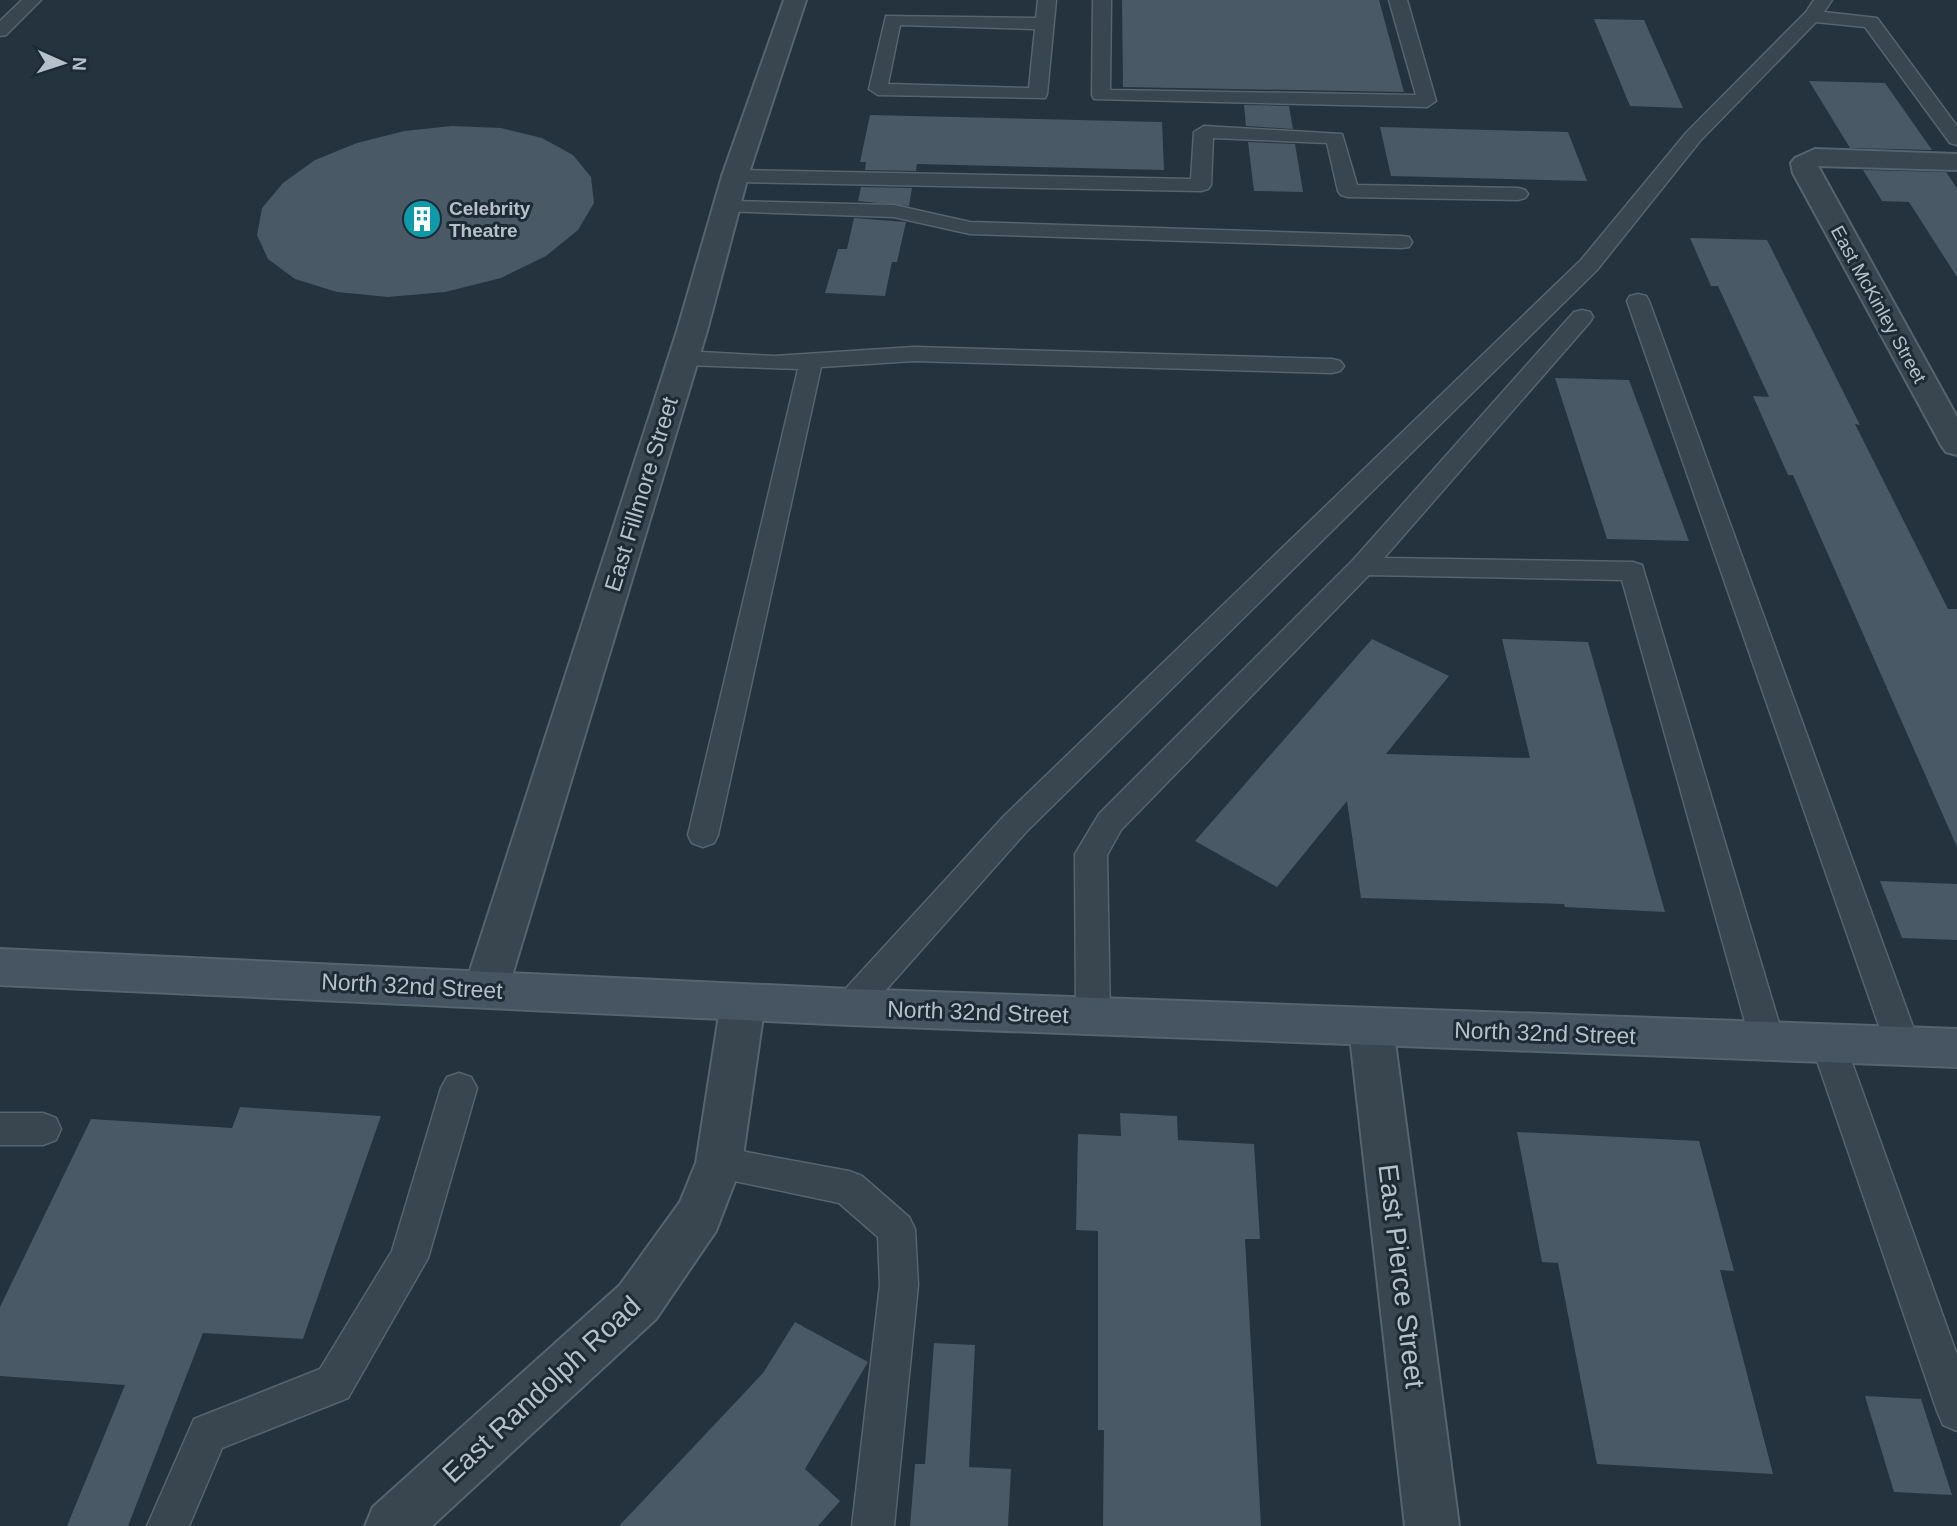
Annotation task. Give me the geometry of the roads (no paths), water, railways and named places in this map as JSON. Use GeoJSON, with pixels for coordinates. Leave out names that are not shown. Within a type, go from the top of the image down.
{"type":"FeatureCollection","features":[{"type":"Feature","properties":{"kind":"main road","name":"North 32nd Street"},"geometry":{"type":"LineString","coordinates":[[0,967],[850,1007],[1957,1048]]}},
{"type":"Feature","properties":{"kind":"street","name":"East Fillmore Street"},"geometry":{"type":"LineString","coordinates":[[486,989],[683,358],[735,176],[795,0]]}},
{"type":"Feature","properties":{"kind":"street","name":"East McKinley Street"},"geometry":{"type":"LineString","coordinates":[[1957,162],[1815,157],[1804,163],[1806,173],[1957,445]]}},
{"type":"Feature","properties":{"kind":"street","name":"East Randolph Road"},"geometry":{"type":"LineString","coordinates":[[392,1526],[638,1302],[699,1214],[719,1163],[743,1002]]}},
{"type":"Feature","properties":{"kind":"street","name":"East Pierce Street"},"geometry":{"type":"LineString","coordinates":[[1371,1027],[1432,1526]]}},
{"type":"Feature","properties":{"kind":"lane"},"geometry":{"type":"LineString","coordinates":[[0,31],[32,0]]}},
{"type":"Feature","properties":{"kind":"lane"},"geometry":{"type":"LineString","coordinates":[[1045,24],[892,20],[878,89],[1038,94],[1040,65],[1045,24],[1047,0]]}},
{"type":"Feature","properties":{"kind":"lane"},"geometry":{"type":"LineString","coordinates":[[1102,0],[1101,95],[1427,102],[1398,0]]}},
{"type":"Feature","properties":{"kind":"lane"},"geometry":{"type":"LineString","coordinates":[[850,1007],[1016,824],[1589,265],[1693,137],[1817,8],[1871,22],[1957,139]]}},
{"type":"Feature","properties":{"kind":"lane"},"geometry":{"type":"LineString","coordinates":[[735,176],[1201,185],[1204,132],[1335,138],[1348,191],[1518,194]]}},
{"type":"Feature","properties":{"kind":"lane"},"geometry":{"type":"LineString","coordinates":[[728,207],[894,211],[970,228],[1401,242]]}},
{"type":"Feature","properties":{"kind":"lane"},"geometry":{"type":"LineString","coordinates":[[1638,302],[1903,1046]]}},
{"type":"Feature","properties":{"kind":"lane"},"geometry":{"type":"LineString","coordinates":[[1093,1017],[1091,855],[1110,822],[1362,566],[1582,317]]}},
{"type":"Feature","properties":{"kind":"lane"},"geometry":{"type":"LineString","coordinates":[[683,358],[774,363],[914,354],[1332,366]]}},
{"type":"Feature","properties":{"kind":"lane"},"geometry":{"type":"LineString","coordinates":[[703,835],[811,361]]}},
{"type":"Feature","properties":{"kind":"lane"},"geometry":{"type":"LineString","coordinates":[[1362,566],[1633,571],[1767,1040]]}},
{"type":"Feature","properties":{"kind":"lane"},"geometry":{"type":"LineString","coordinates":[[1828,1043],[1957,1411]]}},
{"type":"Feature","properties":{"kind":"lane"},"geometry":{"type":"LineString","coordinates":[[168,1526],[208,1433],[334,1384],[409,1258],[459,1088]]}},
{"type":"Feature","properties":{"kind":"lane"},"geometry":{"type":"LineString","coordinates":[[0,1129],[43,1129]]}},
{"type":"Feature","properties":{"kind":"lane"},"geometry":{"type":"LineString","coordinates":[[719,1163],[849,1188],[895,1229],[899,1284],[873,1526]]}},
{"type":"Feature","properties":{"kind":"place","name":"Celebrity Theatre"},"geometry":{"type":"Point","coordinates":[422,219]}}]}
